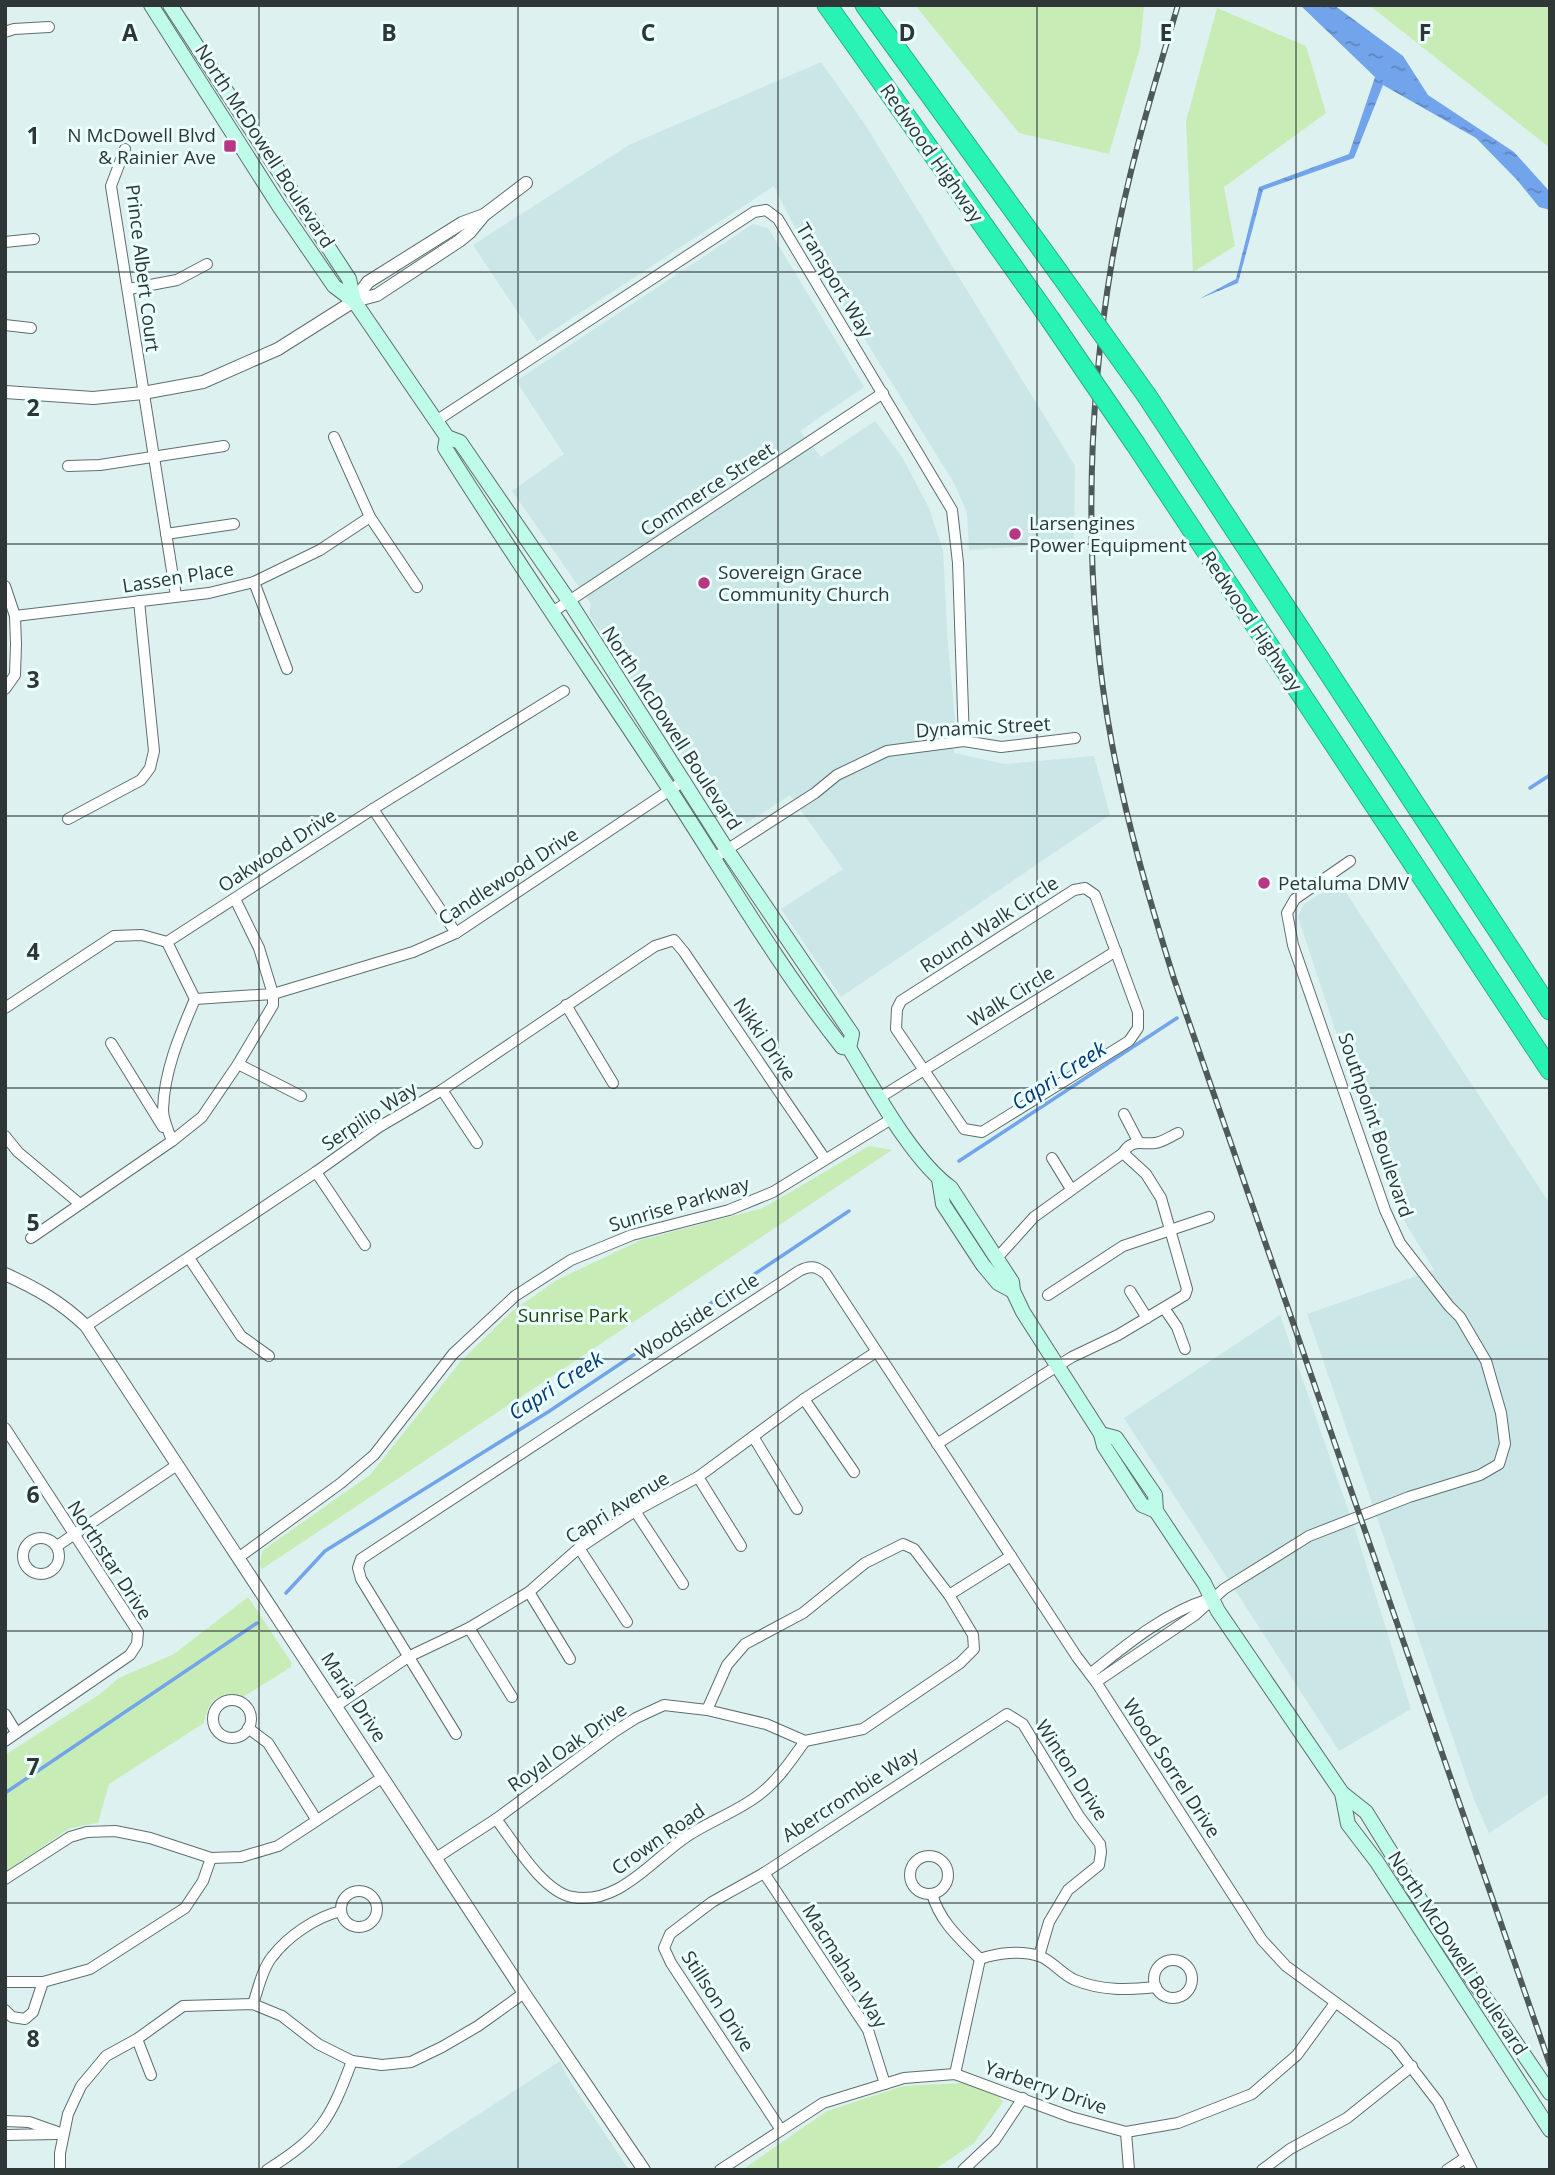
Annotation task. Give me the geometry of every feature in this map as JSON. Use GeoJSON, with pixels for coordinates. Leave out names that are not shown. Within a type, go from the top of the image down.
{"type":"FeatureCollection","features":[{"type":"Feature","properties":{"kind":"highway","name":"Redwood Highway"},"geometry":{"type":"LineString","coordinates":[[827,5],[1136,445],[1550,1070]]}},
{"type":"Feature","properties":{"kind":"highway","name":"Redwood Highway"},"geometry":{"type":"LineString","coordinates":[[864,5],[1147,396],[1550,1010]]}},
{"type":"Feature","properties":{"kind":"main road","name":"North McDowell Boulevard"},"geometry":{"type":"LineString","coordinates":[[151,5],[279,206],[334,286],[354,302],[436,421],[447,438],[446,448],[551,613],[825,1026],[842,1047],[849,1048]]}},
{"type":"Feature","properties":{"kind":"main road","name":"North McDowell Boulevard"},"geometry":{"type":"LineString","coordinates":[[170,5],[349,279],[354,302]]}},
{"type":"Feature","properties":{"kind":"main road","name":"North McDowell Boulevard"},"geometry":{"type":"LineString","coordinates":[[447,438],[460,442],[569,601],[727,850],[852,1034],[849,1048],[879,1098],[939,1179],[951,1188],[998,1258],[1012,1282],[1013,1291],[1057,1367],[1101,1434],[1116,1438],[1156,1495],[1156,1511],[1218,1611],[1342,1793],[1366,1812],[1440,1932],[1550,2093]]}},
{"type":"Feature","properties":{"kind":"main road","name":"North McDowell Boulevard"},"geometry":{"type":"LineString","coordinates":[[939,1179],[943,1204],[983,1265],[998,1283],[1013,1291]]}},
{"type":"Feature","properties":{"kind":"main road","name":"North McDowell Boulevard"},"geometry":{"type":"LineString","coordinates":[[1342,1793],[1348,1824],[1377,1862],[1550,2130]]}},
{"type":"Feature","properties":{"kind":"street"},"geometry":{"type":"LineString","coordinates":[[5,32],[48,27]]}},
{"type":"Feature","properties":{"kind":"street","name":"Prince Albert Court"},"geometry":{"type":"LineString","coordinates":[[125,149],[111,186],[176,596]]}},
{"type":"Feature","properties":{"kind":"street"},"geometry":{"type":"LineString","coordinates":[[5,392],[93,398],[143,393],[202,382],[278,349],[354,302],[377,295],[470,232],[484,215],[526,184]]}},
{"type":"Feature","properties":{"kind":"street","name":"Transport Way"},"geometry":{"type":"LineString","coordinates":[[436,421],[754,212],[766,210],[778,219],[952,510],[958,564],[964,741]]}},
{"type":"Feature","properties":{"kind":"street"},"geometry":{"type":"LineString","coordinates":[[5,242],[34,239]]}},
{"type":"Feature","properties":{"kind":"street"},"geometry":{"type":"LineString","coordinates":[[129,289],[177,280],[207,264]]}},
{"type":"Feature","properties":{"kind":"street"},"geometry":{"type":"LineString","coordinates":[[5,325],[30,328]]}},
{"type":"Feature","properties":{"kind":"street","name":"Commerce Street"},"geometry":{"type":"LineString","coordinates":[[551,613],[883,393]]}},
{"type":"Feature","properties":{"kind":"street"},"geometry":{"type":"LineString","coordinates":[[334,438],[370,517],[417,587]]}},
{"type":"Feature","properties":{"kind":"street"},"geometry":{"type":"LineString","coordinates":[[68,466],[100,465],[224,446]]}},
{"type":"Feature","properties":{"kind":"street","name":"Lassen Place"},"geometry":{"type":"LineString","coordinates":[[15,616],[209,593],[254,582],[320,550],[370,517]]}},
{"type":"Feature","properties":{"kind":"street"},"geometry":{"type":"LineString","coordinates":[[166,534],[234,524]]}},
{"type":"Feature","properties":{"kind":"street"},"geometry":{"type":"LineString","coordinates":[[254,582],[286,669]]}},
{"type":"Feature","properties":{"kind":"street"},"geometry":{"type":"LineString","coordinates":[[5,586],[15,616],[15,675],[5,689]]}},
{"type":"Feature","properties":{"kind":"street"},"geometry":{"type":"LineString","coordinates":[[68,819],[141,780],[150,768],[154,751],[139,601]]}},
{"type":"Feature","properties":{"kind":"street","name":"Oakwood Drive"},"geometry":{"type":"LineString","coordinates":[[167,942],[373,809],[565,691]]}},
{"type":"Feature","properties":{"kind":"street","name":"Dynamic Street"},"geometry":{"type":"LineString","coordinates":[[714,858],[815,793],[837,775],[880,754],[964,741],[1001,747],[1075,738]]}},
{"type":"Feature","properties":{"kind":"street","name":"Candlewood Drive"},"geometry":{"type":"LineString","coordinates":[[195,999],[273,994],[413,952],[456,933],[685,780]]}},
{"type":"Feature","properties":{"kind":"street"},"geometry":{"type":"LineString","coordinates":[[373,809],[456,933]]}},
{"type":"Feature","properties":{"kind":"street","name":"Southpoint Boulevard"},"geometry":{"type":"LineString","coordinates":[[1093,1678],[1195,1615],[1212,1598],[1309,1536],[1346,1520],[1480,1475],[1499,1464],[1505,1444],[1501,1413],[1486,1361],[1460,1317],[1401,1243],[1382,1204],[1293,945],[1287,913],[1295,899],[1350,861]]}},
{"type":"Feature","properties":{"kind":"street","name":"Round Walk Circle"},"geometry":{"type":"LineString","coordinates":[[1085,888],[1095,895],[1138,1012],[1138,1028],[1129,1041],[982,1132],[964,1129],[923,1071],[896,1029],[897,1009],[901,1002],[1074,890],[1085,888]]}},
{"type":"Feature","properties":{"kind":"street"},"geometry":{"type":"LineString","coordinates":[[31,1238],[172,1141],[202,1117],[238,1064],[273,1005],[273,994],[259,948],[235,899]]}},
{"type":"Feature","properties":{"kind":"street"},"geometry":{"type":"LineString","coordinates":[[5,1009],[114,936],[142,934],[167,942],[195,999],[177,1041],[168,1076],[163,1112],[172,1141]]}},
{"type":"Feature","properties":{"kind":"street","name":"Serpilio Way"},"geometry":{"type":"LineString","coordinates":[[86,1326],[379,1127],[442,1090],[655,946],[674,940]]}},
{"type":"Feature","properties":{"kind":"street","name":"Nikki Drive"},"geometry":{"type":"LineString","coordinates":[[674,940],[825,1159]]}},
{"type":"Feature","properties":{"kind":"street","name":"Walk Circle"},"geometry":{"type":"LineString","coordinates":[[923,1071],[1116,950]]}},
{"type":"Feature","properties":{"kind":"street"},"geometry":{"type":"LineString","coordinates":[[566,1005],[614,1083]]}},
{"type":"Feature","properties":{"kind":"street"},"geometry":{"type":"LineString","coordinates":[[111,1042],[172,1141]]}},
{"type":"Feature","properties":{"kind":"street"},"geometry":{"type":"LineString","coordinates":[[238,1064],[301,1096]]}},
{"type":"Feature","properties":{"kind":"street"},"geometry":{"type":"LineString","coordinates":[[879,1098],[923,1071]]}},
{"type":"Feature","properties":{"kind":"street"},"geometry":{"type":"LineString","coordinates":[[442,1090],[477,1143]]}},
{"type":"Feature","properties":{"kind":"street"},"geometry":{"type":"LineString","coordinates":[[1124,1114],[1138,1141]]}},
{"type":"Feature","properties":{"kind":"street","name":"Sunrise Parkway"},"geometry":{"type":"LineString","coordinates":[[238,1558],[341,1483],[374,1455],[453,1354],[515,1296],[571,1260],[632,1235],[729,1210],[774,1192],[893,1118]]}},
{"type":"Feature","properties":{"kind":"street"},"geometry":{"type":"LineString","coordinates":[[998,1258],[1034,1217],[1123,1153],[1126,1147],[1138,1141],[1158,1143],[1178,1133]]}},
{"type":"Feature","properties":{"kind":"street"},"geometry":{"type":"LineString","coordinates":[[5,1136],[18,1152],[80,1205]]}},
{"type":"Feature","properties":{"kind":"street"},"geometry":{"type":"LineString","coordinates":[[937,1444],[1057,1367],[1181,1299],[1187,1289],[1161,1198],[1146,1174],[1123,1153]]}},
{"type":"Feature","properties":{"kind":"street"},"geometry":{"type":"LineString","coordinates":[[1052,1158],[1071,1189]]}},
{"type":"Feature","properties":{"kind":"street"},"geometry":{"type":"LineString","coordinates":[[316,1172],[365,1245]]}},
{"type":"Feature","properties":{"kind":"street"},"geometry":{"type":"LineString","coordinates":[[1048,1295],[1123,1245],[1209,1217]]}},
{"type":"Feature","properties":{"kind":"street"},"geometry":{"type":"LineString","coordinates":[[189,1258],[241,1336],[269,1356]]}},
{"type":"Feature","properties":{"kind":"street","name":"Woodside Circle"},"geometry":{"type":"LineString","coordinates":[[408,1657],[361,1579],[358,1568],[361,1559],[677,1349],[807,1266],[818,1268],[826,1274],[876,1352]]}},
{"type":"Feature","properties":{"kind":"street","name":"Maria Drive"},"geometry":{"type":"LineString","coordinates":[[5,1274],[48,1294],[86,1326],[524,1993],[644,2170]]}},
{"type":"Feature","properties":{"kind":"street"},"geometry":{"type":"LineString","coordinates":[[1130,1291],[1147,1318]]}},
{"type":"Feature","properties":{"kind":"street"},"geometry":{"type":"LineString","coordinates":[[1164,1308],[1177,1328],[1185,1349]]}},
{"type":"Feature","properties":{"kind":"street","name":"Capri Avenue"},"geometry":{"type":"LineString","coordinates":[[336,1706],[408,1657],[469,1628],[529,1592],[579,1548],[635,1511],[698,1477],[804,1399],[876,1352]]}},
{"type":"Feature","properties":{"kind":"street","name":"Wood Sorrel Drive"},"geometry":{"type":"LineString","coordinates":[[876,1352],[1093,1678],[1262,1940],[1286,1966],[1395,2046],[1438,2102],[1472,2170]]}},
{"type":"Feature","properties":{"kind":"street"},"geometry":{"type":"LineString","coordinates":[[804,1399],[854,1472]]}},
{"type":"Feature","properties":{"kind":"street","name":"Northstar Drive"},"geometry":{"type":"LineString","coordinates":[[5,1429],[138,1632],[137,1644],[130,1654],[5,1741]]}},
{"type":"Feature","properties":{"kind":"street"},"geometry":{"type":"LineString","coordinates":[[754,1438],[797,1509]]}},
{"type":"Feature","properties":{"kind":"street"},"geometry":{"type":"LineString","coordinates":[[57,1546],[177,1465]]}},
{"type":"Feature","properties":{"kind":"street"},"geometry":{"type":"LineString","coordinates":[[698,1477],[741,1546]]}},
{"type":"Feature","properties":{"kind":"street"},"geometry":{"type":"LineString","coordinates":[[635,1511],[683,1584]]}},
{"type":"Feature","properties":{"kind":"street"},"geometry":{"type":"LineString","coordinates":[[707,1710],[727,1665],[745,1644],[803,1613],[866,1563],[903,1544],[914,1549],[949,1595],[973,1635],[974,1649],[960,1663],[863,1728],[805,1741]]}},
{"type":"Feature","properties":{"kind":"street"},"geometry":{"type":"LineString","coordinates":[[579,1548],[626,1622]]}},
{"type":"Feature","properties":{"kind":"street"},"geometry":{"type":"LineString","coordinates":[[949,1595],[1011,1556]]}},
{"type":"Feature","properties":{"kind":"street"},"geometry":{"type":"LineString","coordinates":[[529,1592],[570,1659]]}},
{"type":"Feature","properties":{"kind":"street"},"geometry":{"type":"LineString","coordinates":[[469,1628],[512,1697]]}},
{"type":"Feature","properties":{"kind":"street"},"geometry":{"type":"LineString","coordinates":[[408,1657],[456,1734]]}},
{"type":"Feature","properties":{"kind":"street","name":"Royal Oak Drive"},"geometry":{"type":"LineString","coordinates":[[436,1858],[496,1819],[636,1718],[664,1705],[707,1710],[766,1724],[805,1741]]}},
{"type":"Feature","properties":{"kind":"street"},"geometry":{"type":"LineString","coordinates":[[5,1714],[16,1732]]}},
{"type":"Feature","properties":{"kind":"street","name":"Abercrombie Way"},"geometry":{"type":"LineString","coordinates":[[712,1902],[764,1873],[1007,1714]]}},
{"type":"Feature","properties":{"kind":"street","name":"Winton Drive"},"geometry":{"type":"LineString","coordinates":[[1007,1714],[1023,1724],[1079,1816],[1100,1844],[1099,1866],[1068,1890],[1049,1922],[1039,1956]]}},
{"type":"Feature","properties":{"kind":"street"},"geometry":{"type":"LineString","coordinates":[[248,1728],[268,1743],[316,1819]]}},
{"type":"Feature","properties":{"kind":"street","name":"Crown Road"},"geometry":{"type":"LineString","coordinates":[[496,1819],[548,1886],[570,1897],[590,1898],[621,1888],[687,1836],[757,1797],[785,1770],[805,1741]]}},
{"type":"Feature","properties":{"kind":"street"},"geometry":{"type":"LineString","coordinates":[[5,1879],[70,1836],[87,1832],[115,1830],[150,1838],[211,1858],[241,1857],[278,1846],[383,1777]]}},
{"type":"Feature","properties":{"kind":"street"},"geometry":{"type":"LineString","coordinates":[[5,1982],[43,1982],[90,1969],[185,1908],[203,1881],[211,1858]]}},
{"type":"Feature","properties":{"kind":"street","name":"Macmahan Way"},"geometry":{"type":"LineString","coordinates":[[764,1873],[868,2030],[885,2084]]}},
{"type":"Feature","properties":{"kind":"street"},"geometry":{"type":"LineString","coordinates":[[932,1894],[937,1910],[948,1927],[980,1959]]}},
{"type":"Feature","properties":{"kind":"street","name":"Stillson Drive"},"geometry":{"type":"LineString","coordinates":[[712,1902],[670,1934],[664,1948],[671,1963],[781,2130]]}},
{"type":"Feature","properties":{"kind":"street"},"geometry":{"type":"LineString","coordinates":[[253,2004],[270,1959],[290,1939],[327,1914],[341,1911]]}},
{"type":"Feature","properties":{"kind":"street"},"geometry":{"type":"LineString","coordinates":[[980,1959],[998,1952],[1039,1956],[1073,1979],[1105,1989],[1156,1987]]}},
{"type":"Feature","properties":{"kind":"street"},"geometry":{"type":"LineString","coordinates":[[955,2074],[980,1959]]}},
{"type":"Feature","properties":{"kind":"street"},"geometry":{"type":"LineString","coordinates":[[5,2010],[12,2017],[25,2019],[33,2012],[43,1982]]}},
{"type":"Feature","properties":{"kind":"street"},"geometry":{"type":"LineString","coordinates":[[60,2170],[68,2114],[81,2086],[106,2056],[137,2039],[183,2007],[253,2004],[282,2016],[318,2044],[352,2062],[382,2065],[411,2062],[442,2047],[478,2026],[524,1993]]}},
{"type":"Feature","properties":{"kind":"street","name":"Yarberry Drive"},"geometry":{"type":"LineString","coordinates":[[721,2169],[823,2103],[904,2078],[955,2074],[1071,2117],[1126,2132],[1178,2123],[1246,2098],[1297,2055],[1335,2003]]}},
{"type":"Feature","properties":{"kind":"street"},"geometry":{"type":"LineString","coordinates":[[137,2039],[151,2075]]}},
{"type":"Feature","properties":{"kind":"street"},"geometry":{"type":"LineString","coordinates":[[267,2170],[295,2152],[322,2127],[339,2098],[352,2062]]}},
{"type":"Feature","properties":{"kind":"street"},"geometry":{"type":"LineString","coordinates":[[1262,2170],[1290,2149],[1347,2118],[1412,2066]]}},
{"type":"Feature","properties":{"kind":"street"},"geometry":{"type":"LineString","coordinates":[[963,2170],[995,2140],[1023,2098]]}},
{"type":"Feature","properties":{"kind":"street"},"geometry":{"type":"LineString","coordinates":[[5,2121],[29,2122],[64,2134]]}},
{"type":"Feature","properties":{"kind":"street"},"geometry":{"type":"LineString","coordinates":[[1126,2132],[1129,2170]]}},
{"type":"Feature","properties":{"kind":"street"},"geometry":{"type":"LineString","coordinates":[[5,2136],[64,2134]]}},
{"type":"Feature","properties":{"kind":"street"},"geometry":{"type":"LineString","coordinates":[[1447,2170],[1465,2158]]}},
{"type":"Feature","properties":{"kind":"shaded area"},"geometry":{"type":"Polygon","coordinates":[[[821,62],[866,126],[1075,466],[1074,543],[969,550],[967,513],[954,483],[793,224],[774,186],[537,341],[473,245],[629,145],[821,62]]]}},
{"type":"Feature","properties":{"kind":"shaded area"},"geometry":{"type":"Polygon","coordinates":[[[753,224],[768,228],[864,387],[800,431],[821,457],[875,421],[902,457],[929,508],[943,550],[955,719],[954,753],[1005,764],[1094,756],[1110,815],[841,997],[781,909],[843,869],[790,795],[736,830],[658,721],[589,615],[591,604],[512,491],[564,454],[516,381],[753,224]]]}},
{"type":"Feature","properties":{"kind":"shaded area"},"geometry":{"type":"Polygon","coordinates":[[[1339,882],[1550,1204],[1550,1793],[1489,1833],[1475,1802],[1307,1314],[1434,1270],[1406,1224],[1355,1090],[1298,917],[1304,904],[1339,882]]]}},
{"type":"Feature","properties":{"kind":"shaded area"},"geometry":{"type":"Polygon","coordinates":[[[1280,1315],[1356,1532],[1411,1709],[1339,1751],[1124,1418],[1280,1315]]]}},
{"type":"Feature","properties":{"kind":"shaded area"},"geometry":{"type":"Polygon","coordinates":[[[560,2061],[569,2080],[629,2170],[393,2170],[560,2061]]]}},
{"type":"Feature","properties":{"kind":"green space"},"geometry":{"type":"Polygon","coordinates":[[[915,5],[1144,5],[1140,48],[1109,154],[1019,133],[915,5]]]}},
{"type":"Feature","properties":{"kind":"green space"},"geometry":{"type":"Polygon","coordinates":[[[1369,5],[1550,5],[1550,148],[1369,5]]]}},
{"type":"Feature","properties":{"kind":"green space"},"geometry":{"type":"Polygon","coordinates":[[[1217,8],[1306,46],[1326,113],[1224,187],[1235,246],[1193,272],[1186,121],[1217,8]]]}},
{"type":"Feature","properties":{"kind":"green space","name":"Sunrise Park"},"geometry":{"type":"Polygon","coordinates":[[[869,1146],[892,1150],[262,1569],[259,1565],[263,1550],[370,1475],[461,1361],[511,1312],[557,1280],[641,1240],[763,1208],[869,1146]]]}},
{"type":"Feature","properties":{"kind":"green space"},"geometry":{"type":"Polygon","coordinates":[[[248,1597],[291,1662],[291,1667],[243,1697],[227,1694],[216,1698],[204,1723],[109,1784],[98,1823],[70,1828],[5,1872],[5,1755],[100,1694],[119,1678],[174,1654],[248,1597]]]}},
{"type":"Feature","properties":{"kind":"green space"},"geometry":{"type":"Polygon","coordinates":[[[963,2083],[996,2093],[1003,2102],[974,2143],[934,2170],[742,2170],[827,2111],[903,2086],[963,2083]]]}},
{"type":"Feature","properties":{"kind":"water"},"geometry":{"type":"Polygon","coordinates":[[[1300,5],[1334,5],[1403,56],[1428,95],[1514,152],[1550,192],[1550,210],[1539,207],[1476,138],[1383,85],[1354,158],[1263,190],[1238,283],[1199,299],[1236,279],[1259,187],[1349,154],[1375,77],[1300,5]]]}},
{"type":"Feature","properties":{"kind":"waterway","name":"Capri Creek"},"geometry":{"type":"LineString","coordinates":[[1530,788],[1550,775]]}},
{"type":"Feature","properties":{"kind":"waterway","name":"Capri Creek"},"geometry":{"type":"LineString","coordinates":[[959,1161],[1177,1018]]}},
{"type":"Feature","properties":{"kind":"waterway","name":"Capri Creek"},"geometry":{"type":"LineString","coordinates":[[286,1593],[325,1551],[548,1412],[849,1211]]}},
{"type":"Feature","properties":{"kind":"waterway","name":"Capri Creek"},"geometry":{"type":"LineString","coordinates":[[5,1793],[257,1623]]}},
{"type":"Feature","properties":{"kind":"railway"},"geometry":{"type":"LineString","coordinates":[[1178,5],[1141,132],[1118,228],[1103,320],[1097,380],[1091,503],[1092,564],[1096,625],[1112,744],[1140,863],[1174,979],[1550,2065]]}},
{"type":"Feature","properties":{"kind":"place","name":"N McDowell Blvd & Rainier Ave"},"geometry":{"type":"Point","coordinates":[230,146]}},
{"type":"Feature","properties":{"kind":"place","name":"Larsengines Power Equipment"},"geometry":{"type":"Point","coordinates":[1015,534]}},
{"type":"Feature","properties":{"kind":"place","name":"Sovereign Grace Community Church"},"geometry":{"type":"Point","coordinates":[704,583]}},
{"type":"Feature","properties":{"kind":"place","name":"Petaluma DMV"},"geometry":{"type":"Point","coordinates":[1264,883]}}]}
